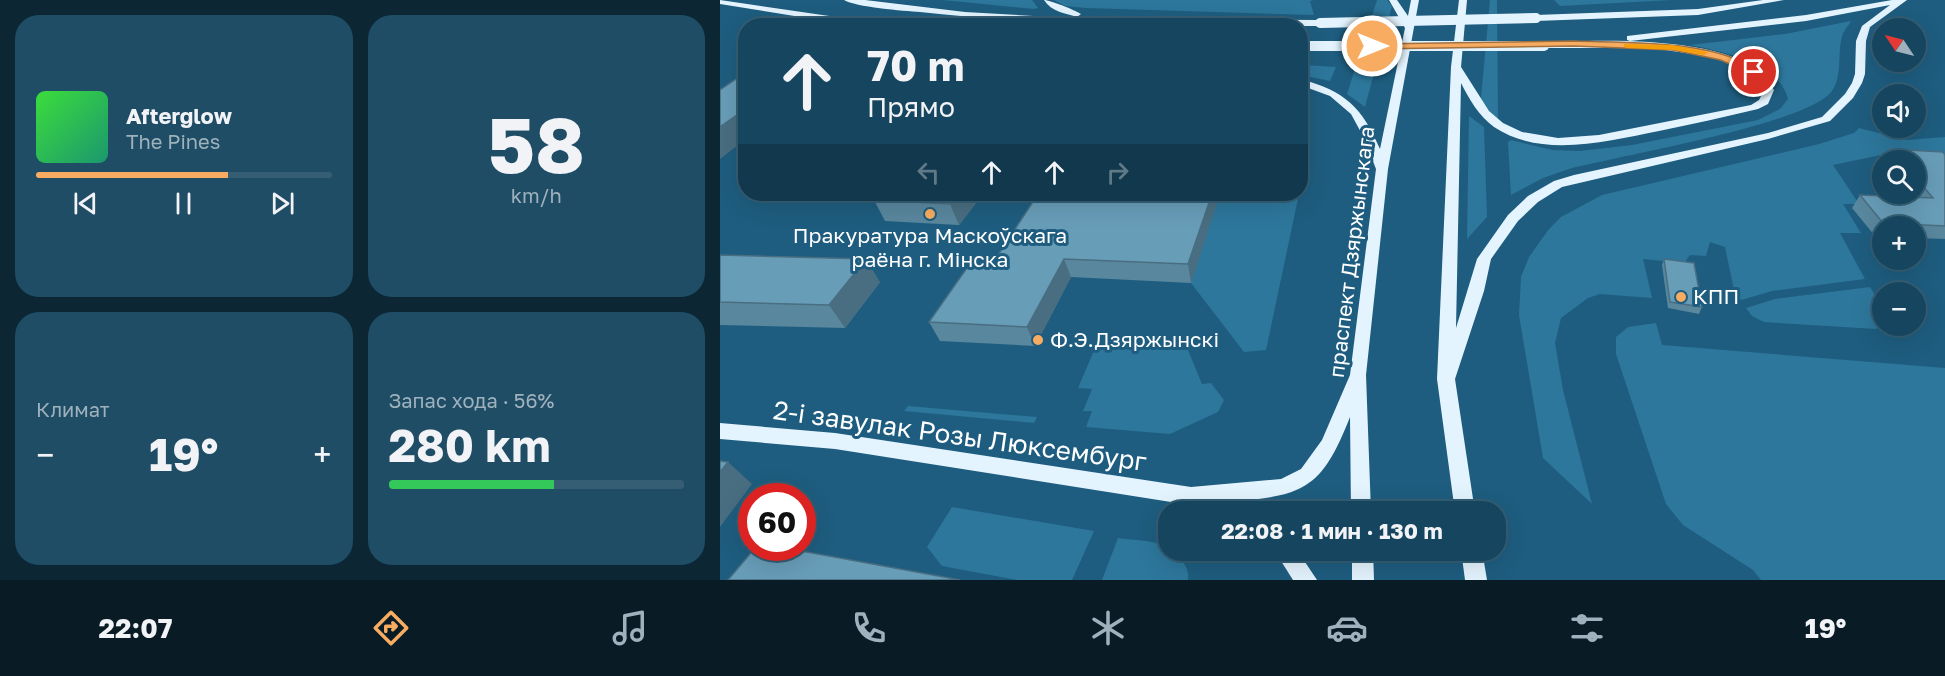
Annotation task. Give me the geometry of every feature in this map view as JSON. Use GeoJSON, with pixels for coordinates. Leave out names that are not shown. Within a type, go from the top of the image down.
{"type":"FeatureCollection","features":[{"type":"Feature","properties":{"kind":"main road"},"geometry":{"type":"LineString","coordinates":[[848,0],[998,16],[1040,18]]}},
{"type":"Feature","properties":{"kind":"main road"},"geometry":{"type":"LineString","coordinates":[[1048,0],[1050,4],[1059,9],[1092,18]]}},
{"type":"Feature","properties":{"kind":"main road"},"geometry":{"type":"LineString","coordinates":[[1393,0],[1400,7],[1410,28]]}},
{"type":"Feature","properties":{"kind":"main road","name":"праспект Дзяржынскага"},"geometry":{"type":"LineString","coordinates":[[1361,501],[1358,375],[1382,169],[1415,0]]}},
{"type":"Feature","properties":{"kind":"main road"},"geometry":{"type":"LineString","coordinates":[[1308,23],[1698,12],[1780,0]]}},
{"type":"Feature","properties":{"kind":"main road"},"geometry":{"type":"LineString","coordinates":[[1308,46],[1574,44],[1806,18],[1904,0]]}},
{"type":"Feature","properties":{"kind":"main road"},"geometry":{"type":"LineString","coordinates":[[1446,379],[1476,291],[1484,259],[1513,218],[1533,199],[1558,184],[1578,178],[1800,128],[1826,119],[1849,96],[1857,83],[1860,74],[1861,41],[1866,26],[1904,0]]}},
{"type":"Feature","properties":{"kind":"main road"},"geometry":{"type":"LineString","coordinates":[[1601,16],[1683,6],[1692,1]]}},
{"type":"Feature","properties":{"kind":"main road"},"geometry":{"type":"LineString","coordinates":[[720,2],[819,18]]}},
{"type":"Feature","properties":{"kind":"main road"},"geometry":{"type":"LineString","coordinates":[[1463,2],[1456,67],[1446,379],[1463,501]]}},
{"type":"Feature","properties":{"kind":"main road"},"geometry":{"type":"LineString","coordinates":[[1456,67],[1478,106],[1501,126],[1526,136],[1557,141],[1600,139],[1754,107],[1764,102],[1769,90],[1764,81],[1754,72],[1724,58],[1703,52],[1673,47],[1574,44]]}},
{"type":"Feature","properties":{"kind":"main road"},"geometry":{"type":"LineString","coordinates":[[1308,85],[1322,89],[1356,111],[1364,121],[1382,169]]}},
{"type":"Feature","properties":{"kind":"main road","name":"2-і завулак Розы Люксембург"},"geometry":{"type":"LineString","coordinates":[[720,431],[835,441],[1191,496],[1283,487],[1308,475],[1330,444],[1358,375]]}},
{"type":"Feature","properties":{"kind":"main road","name":"2-і завулак Розы Люксембург"},"geometry":{"type":"LineString","coordinates":[[1191,496],[1202,501]]}},
{"type":"Feature","properties":{"kind":"main road"},"geometry":{"type":"LineString","coordinates":[[1292,561],[1306,580]]}},
{"type":"Feature","properties":{"kind":"main road"},"geometry":{"type":"LineString","coordinates":[[1362,561],[1363,580]]}},
{"type":"Feature","properties":{"kind":"main road"},"geometry":{"type":"LineString","coordinates":[[1473,561],[1476,580]]}},
{"type":"Feature","properties":{"kind":"shaded area"},"geometry":{"type":"Polygon","coordinates":[[[943,0],[1032,0],[1038,8],[1034,9],[943,0]]]}},
{"type":"Feature","properties":{"kind":"shaded area"},"geometry":{"type":"Polygon","coordinates":[[[1054,0],[1314,0],[1310,1],[1314,15],[1086,8],[1065,6],[1054,0]]]}},
{"type":"Feature","properties":{"kind":"shaded area"},"geometry":{"type":"Polygon","coordinates":[[[1377,0],[1387,0],[1392,6],[1365,107],[1347,94],[1377,0]]]}},
{"type":"Feature","properties":{"kind":"shaded area"},"geometry":{"type":"Polygon","coordinates":[[[1490,0],[1497,0],[1498,120],[1483,105],[1481,98],[1490,0]]]}},
{"type":"Feature","properties":{"kind":"shaded area"},"geometry":{"type":"Polygon","coordinates":[[[1554,0],[1672,0],[1560,6],[1554,0]]]}},
{"type":"Feature","properties":{"kind":"shaded area"},"geometry":{"type":"Polygon","coordinates":[[[1851,21],[1842,37],[1838,78],[1832,91],[1816,103],[1788,115],[1710,138],[1569,169],[1543,178],[1511,195],[1508,142],[1511,140],[1552,150],[1580,151],[1632,145],[1758,120],[1780,109],[1788,99],[1783,87],[1774,76],[1762,68],[1733,55],[1690,45],[1785,34],[1851,21]]]}},
{"type":"Feature","properties":{"kind":"shaded area"},"geometry":{"type":"Polygon","coordinates":[[[1308,65],[1336,67],[1330,81],[1308,76],[1308,65]]]}},
{"type":"Feature","properties":{"kind":"shaded area"},"geometry":{"type":"Polygon","coordinates":[[[1469,116],[1484,127],[1487,217],[1467,239],[1469,116]]]}},
{"type":"Feature","properties":{"kind":"shaded area"},"geometry":{"type":"Polygon","coordinates":[[[1859,128],[1872,131],[1872,138],[1907,140],[1945,137],[1945,163],[1926,158],[1926,150],[1872,150],[1872,157],[1833,165],[1859,204],[1843,204],[1861,233],[1840,233],[1865,279],[1772,291],[1741,300],[1734,290],[1725,247],[1710,242],[1706,256],[1690,255],[1684,263],[1643,259],[1652,298],[1600,294],[1588,298],[1561,318],[1555,343],[1563,390],[1592,504],[1543,458],[1519,315],[1521,277],[1529,257],[1549,229],[1561,217],[1602,195],[1819,144],[1854,133],[1859,128]]]}},
{"type":"Feature","properties":{"kind":"shaded area"},"geometry":{"type":"Polygon","coordinates":[[[1218,201],[1298,201],[1266,350],[1244,352],[1191,283],[1218,201]]]}},
{"type":"Feature","properties":{"kind":"shaded area"},"geometry":{"type":"Polygon","coordinates":[[[1870,287],[1872,290],[1872,329],[1764,322],[1752,316],[1746,308],[1775,299],[1870,287]]]}},
{"type":"Feature","properties":{"kind":"shaded area"},"geometry":{"type":"Polygon","coordinates":[[[1656,323],[1662,345],[1945,368],[1945,580],[1761,580],[1753,570],[1683,525],[1666,504],[1616,354],[1616,337],[1628,327],[1656,323]]]}},
{"type":"Feature","properties":{"kind":"shaded area"},"geometry":{"type":"Polygon","coordinates":[[[1096,346],[1188,350],[1202,384],[1211,383],[1224,400],[1218,412],[1170,434],[1086,427],[1092,411],[1083,411],[1092,389],[1078,388],[1096,346]]]}},
{"type":"Feature","properties":{"kind":"shaded area"},"geometry":{"type":"Polygon","coordinates":[[[908,406],[1037,417],[1034,423],[904,411],[908,406]]]}},
{"type":"Feature","properties":{"kind":"shaded area"},"geometry":{"type":"Polygon","coordinates":[[[952,507],[1094,531],[1072,580],[1017,580],[942,566],[927,547],[952,507]]]}},
{"type":"Feature","properties":{"kind":"shaded area"},"geometry":{"type":"Polygon","coordinates":[[[1118,538],[1158,544],[1158,561],[1182,561],[1188,574],[1188,580],[1102,580],[1118,538]]]}},
{"type":"Feature","properties":{"kind":"building"},"geometry":{"type":"Polygon","coordinates":[[[738,78],[738,114],[720,127],[720,90],[738,78]]]}},
{"type":"Feature","properties":{"kind":"building"},"geometry":{"type":"Polygon","coordinates":[[[1926,151],[1943,152],[1945,155],[1945,226],[1926,225],[1926,216],[1877,216],[1860,195],[1872,195],[1872,204],[1926,204],[1926,198],[1933,198],[1926,190],[1926,151]]]}},
{"type":"Feature","properties":{"kind":"building"},"geometry":{"type":"Polygon","coordinates":[[[893,201],[952,201],[950,204],[893,201]]]}},
{"type":"Feature","properties":{"kind":"building"},"geometry":{"type":"Polygon","coordinates":[[[1033,201],[1210,201],[1188,264],[1064,259],[1027,327],[929,322],[969,265],[991,266],[1033,201]]]}},
{"type":"Feature","properties":{"kind":"building"},"geometry":{"type":"Polygon","coordinates":[[[720,255],[866,259],[829,305],[720,302],[720,255]]]}},
{"type":"Feature","properties":{"kind":"building"},"geometry":{"type":"Polygon","coordinates":[[[1664,259],[1694,263],[1702,307],[1670,302],[1664,259]]]}},
{"type":"Feature","properties":{"kind":"building"},"geometry":{"type":"Polygon","coordinates":[[[720,461],[728,462],[720,472],[720,461]]]}},
{"type":"Feature","properties":{"kind":"building"},"geometry":{"type":"Polygon","coordinates":[[[816,554],[960,580],[728,580],[744,561],[816,561],[816,554]]]}},
{"type":"Feature","properties":{"kind":"slow traffic"},"geometry":{"type":"LineString","coordinates":[[1627,45],[1686,48],[1704,52]]}},
{"type":"Feature","properties":{"kind":"place","name":"Пракуратура Маскоўскага раёна г. Мінска"},"geometry":{"type":"Point","coordinates":[930,214]}},
{"type":"Feature","properties":{"kind":"place","name":"КПП"},"geometry":{"type":"Point","coordinates":[1681,297]}},
{"type":"Feature","properties":{"kind":"place","name":"Ф.Э.Дзяржынскі"},"geometry":{"type":"Point","coordinates":[1038,340]}},
{"type":"Feature","properties":{"kind":"route"},"geometry":{"type":"LineString","coordinates":[[1372,46],[1574,44],[1673,47],[1724,58],[1754,72]]}}]}
